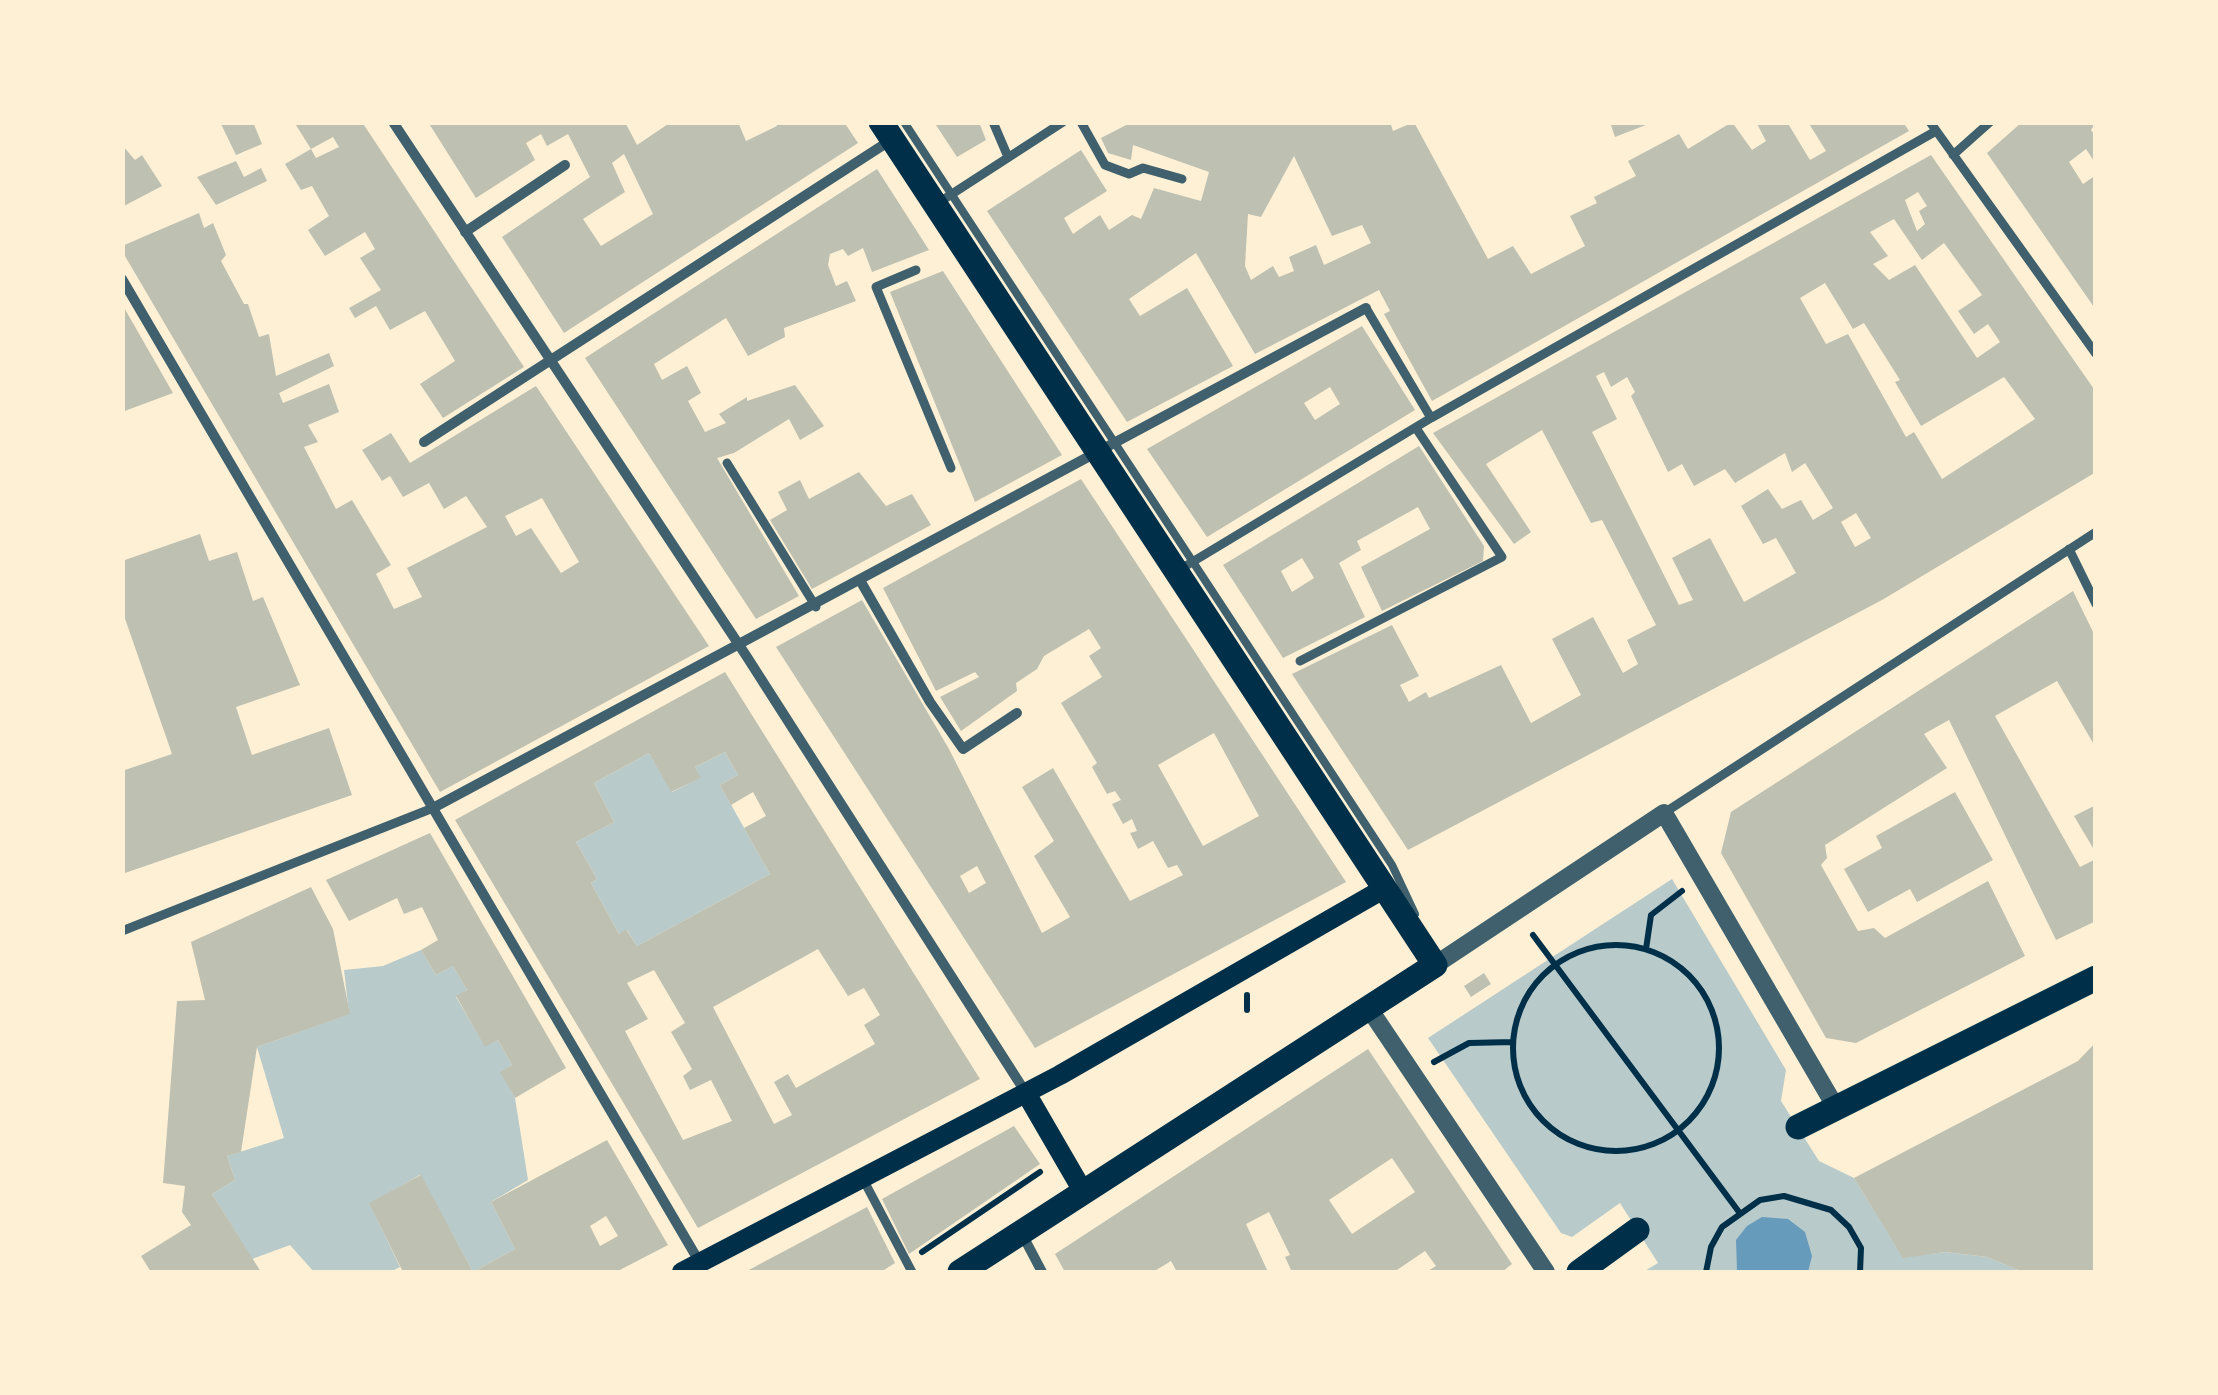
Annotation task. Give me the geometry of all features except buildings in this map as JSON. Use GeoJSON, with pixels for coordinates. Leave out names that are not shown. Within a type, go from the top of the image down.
{"type":"FeatureCollection","features":[{"type":"Feature","properties":{"kind":"main road"},"geometry":{"type":"LineString","coordinates":[[892,128],[944,200],[1107,448],[1435,965],[960,1272]]}},
{"type":"Feature","properties":{"kind":"main road"},"geometry":{"type":"LineString","coordinates":[[696,1269],[1026,1093],[1385,888]]}},
{"type":"Feature","properties":{"kind":"main road"},"geometry":{"type":"LineString","coordinates":[[1798,1128],[1835,1106],[2096,978]]}},
{"type":"Feature","properties":{"kind":"main road"},"geometry":{"type":"LineString","coordinates":[[1026,1093],[1084,1193]]}},
{"type":"Feature","properties":{"kind":"main road"},"geometry":{"type":"LineString","coordinates":[[1579,1272],[1637,1230]]}},
{"type":"Feature","properties":{"kind":"street"},"geometry":{"type":"LineString","coordinates":[[394,122],[740,648],[1026,1093]]}},
{"type":"Feature","properties":{"kind":"street"},"geometry":{"type":"LineString","coordinates":[[993,122],[1008,157]]}},
{"type":"Feature","properties":{"kind":"street"},"geometry":{"type":"LineString","coordinates":[[944,200],[1063,122]]}},
{"type":"Feature","properties":{"kind":"street"},"geometry":{"type":"LineString","coordinates":[[1081,122],[1105,165],[1129,174],[1142,168],[1182,179]]}},
{"type":"Feature","properties":{"kind":"street"},"geometry":{"type":"LineString","coordinates":[[1953,155],[1990,122]]}},
{"type":"Feature","properties":{"kind":"street"},"geometry":{"type":"LineString","coordinates":[[1184,567],[1430,418],[1933,126],[2096,354]]}},
{"type":"Feature","properties":{"kind":"street"},"geometry":{"type":"LineString","coordinates":[[424,442],[549,362],[892,128]]}},
{"type":"Feature","properties":{"kind":"street"},"geometry":{"type":"LineString","coordinates":[[465,232],[566,165]]}},
{"type":"Feature","properties":{"kind":"street"},"geometry":{"type":"LineString","coordinates":[[916,270],[876,287],[952,468]]}},
{"type":"Feature","properties":{"kind":"street"},"geometry":{"type":"LineString","coordinates":[[122,279],[433,808],[696,1269]]}},
{"type":"Feature","properties":{"kind":"street"},"geometry":{"type":"LineString","coordinates":[[122,930],[433,808],[740,648],[1366,308],[1430,418]]}},
{"type":"Feature","properties":{"kind":"street"},"geometry":{"type":"LineString","coordinates":[[1300,661],[1502,557],[1416,428]]}},
{"type":"Feature","properties":{"kind":"street"},"geometry":{"type":"LineString","coordinates":[[727,463],[816,606]]}},
{"type":"Feature","properties":{"kind":"street"},"geometry":{"type":"LineString","coordinates":[[1435,965],[2096,532]]}},
{"type":"Feature","properties":{"kind":"street"},"geometry":{"type":"LineString","coordinates":[[2069,549],[2096,604]]}},
{"type":"Feature","properties":{"kind":"street"},"geometry":{"type":"LineString","coordinates":[[861,582],[930,702],[963,749],[1016,714]]}},
{"type":"Feature","properties":{"kind":"street"},"geometry":{"type":"LineString","coordinates":[[1664,813],[1835,1106]]}},
{"type":"Feature","properties":{"kind":"street"},"geometry":{"type":"LineString","coordinates":[[1368,1008],[1546,1272]]}},
{"type":"Feature","properties":{"kind":"street"},"geometry":{"type":"LineString","coordinates":[[863,1179],[912,1272]]}},
{"type":"Feature","properties":{"kind":"street"},"geometry":{"type":"LineString","coordinates":[[1021,1234],[1042,1272]]}},
{"type":"Feature","properties":{"kind":"lane"},"geometry":{"type":"LineString","coordinates":[[1184,567],[1401,880],[1435,965]]}},
{"type":"Feature","properties":{"kind":"path"},"geometry":{"type":"LineString","coordinates":[[1646,949],[1651,915],[1701,876]]}},
{"type":"Feature","properties":{"kind":"path"},"geometry":{"type":"LineString","coordinates":[[1533,936],[1739,1212]]}},
{"type":"Feature","properties":{"kind":"path"},"geometry":{"type":"LineString","coordinates":[[1600,946],[1646,949],[1676,964],[1698,986],[1714,1015],[1719,1047],[1715,1079],[1700,1108],[1678,1130],[1648,1146],[1616,1152],[1568,1138],[1530,1105],[1517,1075],[1513,1042],[1519,1012],[1534,985],[1555,965],[1600,946]]}},
{"type":"Feature","properties":{"kind":"path"},"geometry":{"type":"LineString","coordinates":[[1414,1076],[1469,1044],[1513,1042]]}},
{"type":"Feature","properties":{"kind":"path"},"geometry":{"type":"LineString","coordinates":[[907,1262],[1046,1168]]}},
{"type":"Feature","properties":{"kind":"path"},"geometry":{"type":"LineString","coordinates":[[1703,1271],[1716,1237],[1739,1212],[1760,1200],[1784,1196],[1831,1210],[1862,1248],[1863,1272]]}},
{"type":"Feature","properties":{"kind":"shaded area"},"geometry":{"type":"Polygon","coordinates":[[[725,752],[738,775],[720,785],[770,874],[637,946],[627,930],[619,934],[591,883],[597,879],[576,842],[614,822],[594,783],[649,753],[672,792],[700,778],[695,767],[725,752]]]}},
{"type":"Feature","properties":{"kind":"shaded area"},"geometry":{"type":"Polygon","coordinates":[[[1672,879],[1786,1070],[1781,1101],[1819,1161],[1854,1178],[1903,1257],[1945,1252],[1987,1257],[2023,1272],[1643,1272],[1658,1263],[1620,1203],[1572,1237],[1561,1233],[1428,1038],[1672,879]]]}},
{"type":"Feature","properties":{"kind":"shaded area"},"geometry":{"type":"Polygon","coordinates":[[[421,950],[436,975],[453,966],[467,990],[456,997],[485,1046],[498,1040],[512,1065],[501,1072],[515,1098],[528,1180],[491,1202],[515,1249],[473,1272],[420,1175],[370,1204],[400,1267],[390,1272],[314,1272],[290,1245],[252,1259],[212,1194],[235,1180],[227,1156],[284,1138],[257,1047],[349,1014],[344,970],[383,966],[421,950]]]}},
{"type":"Feature","properties":{"kind":"water"},"geometry":{"type":"Polygon","coordinates":[[[1762,1217],[1788,1219],[1805,1232],[1812,1256],[1808,1272],[1737,1272],[1736,1240],[1747,1226],[1762,1217]]]}}]}
